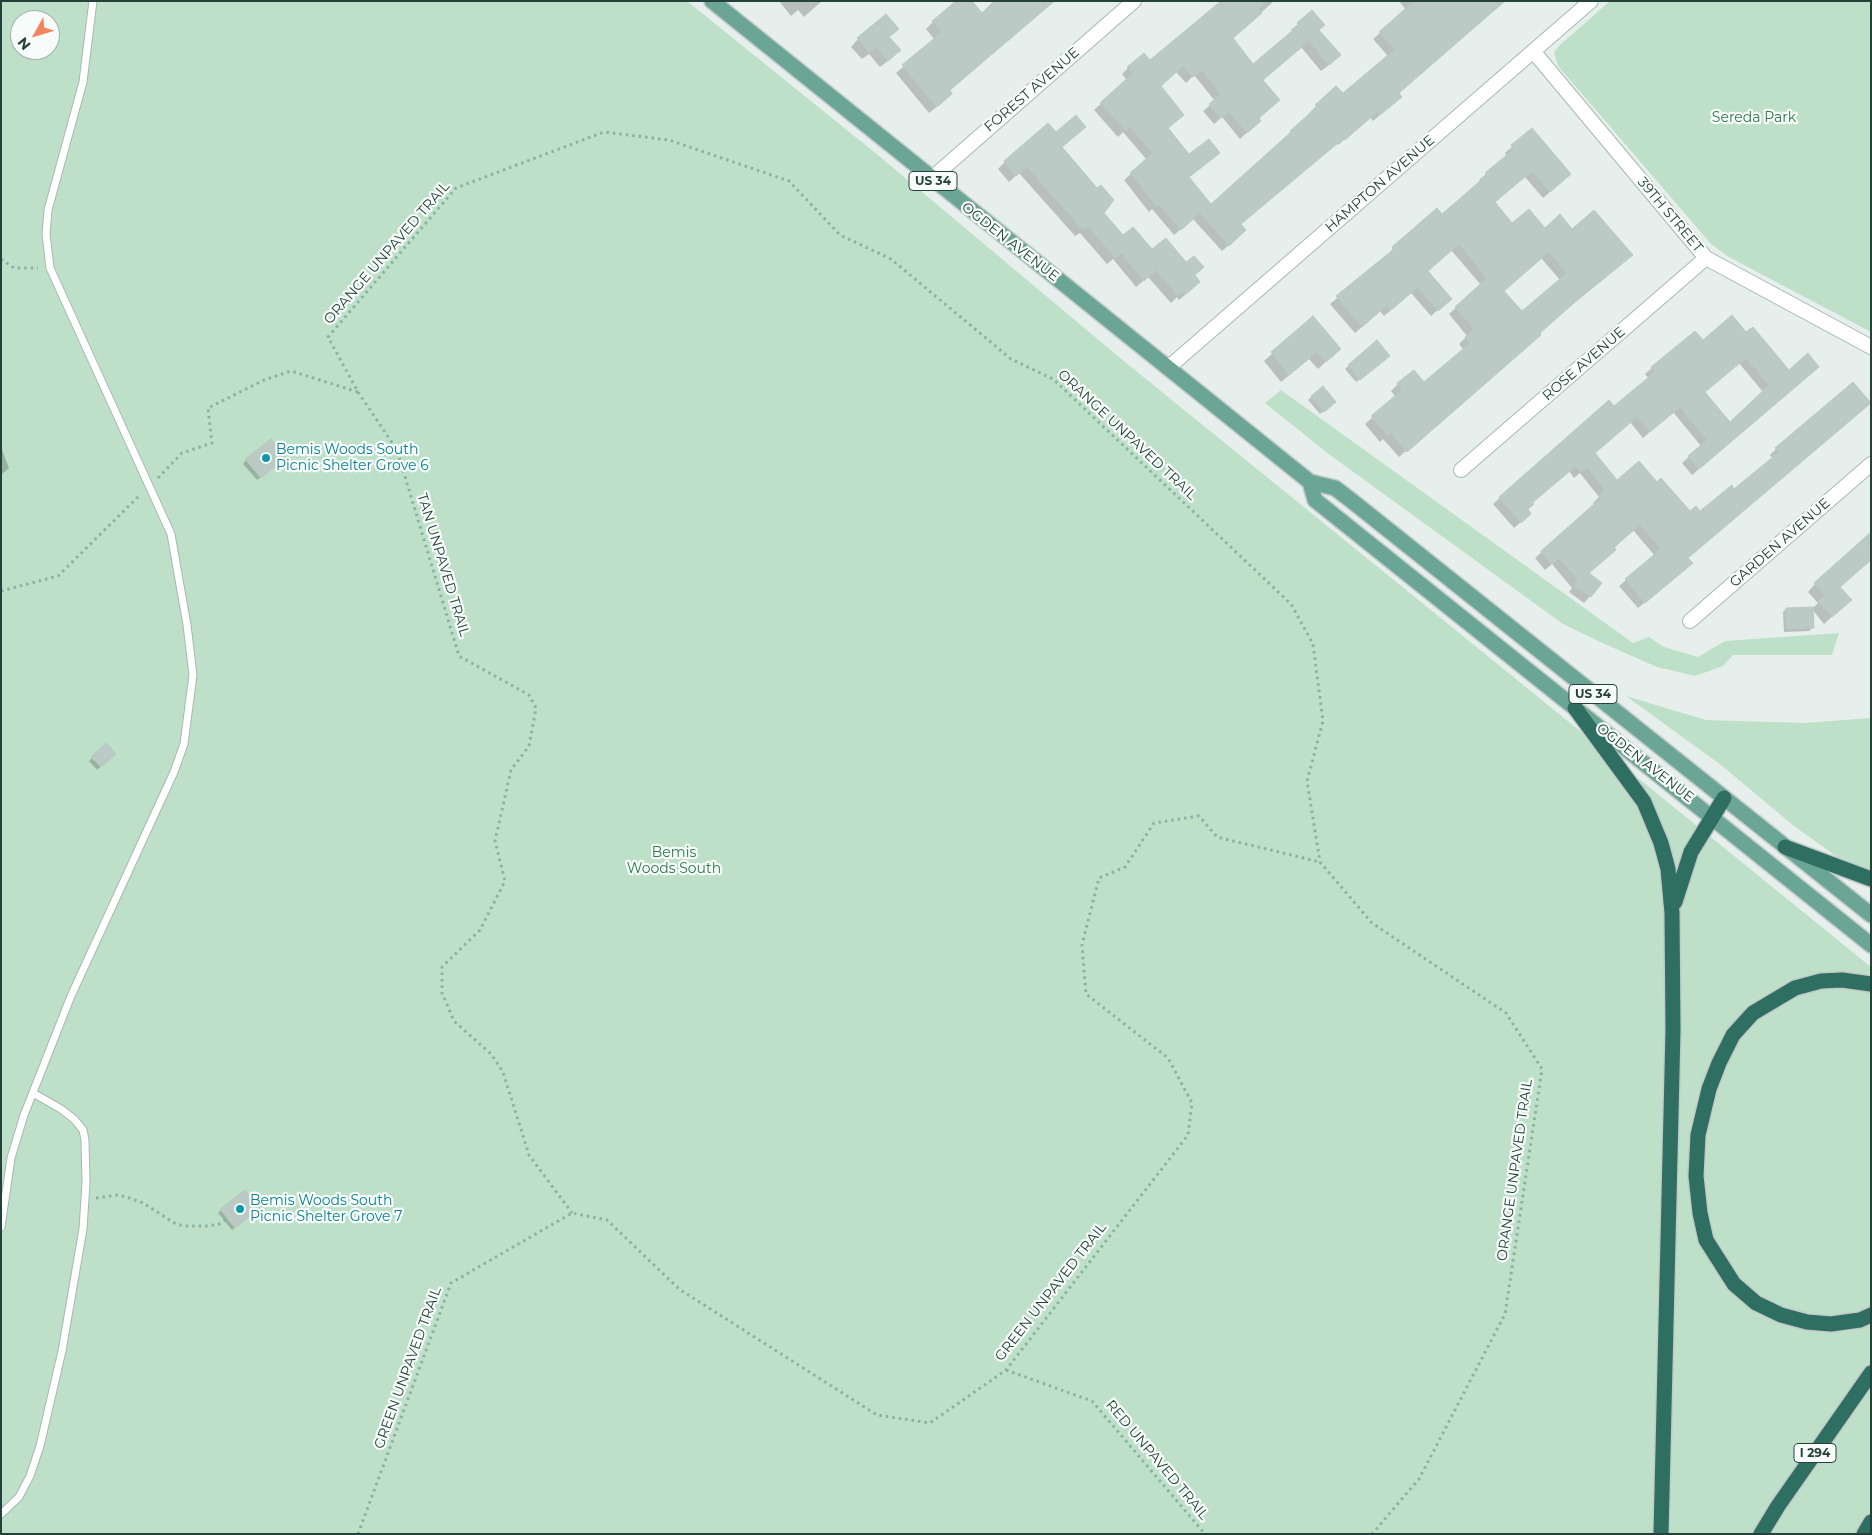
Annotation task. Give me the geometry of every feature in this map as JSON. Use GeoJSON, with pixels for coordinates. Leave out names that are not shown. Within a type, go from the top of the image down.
{"type":"FeatureCollection","features":[{"type":"Feature","properties":{"kind":"highway"},"geometry":{"type":"LineString","coordinates":[[1575,708],[1644,802],[1661,843],[1668,870],[1672,913],[1673,1030],[1661,1534]]}},
{"type":"Feature","properties":{"kind":"highway"},"geometry":{"type":"LineString","coordinates":[[1672,913],[1690,855],[1711,816],[1724,798]]}},
{"type":"Feature","properties":{"kind":"highway"},"geometry":{"type":"LineString","coordinates":[[1785,847],[1871,879]]}},
{"type":"Feature","properties":{"kind":"highway"},"geometry":{"type":"LineString","coordinates":[[1871,984],[1842,980],[1821,981],[1795,988],[1776,997],[1753,1013],[1733,1035],[1719,1062],[1698,1136],[1696,1176],[1700,1213],[1706,1240],[1734,1284],[1756,1303],[1781,1315],[1807,1322],[1832,1324],[1860,1320],[1871,1315]]}},
{"type":"Feature","properties":{"kind":"highway","name":"I 294"},"geometry":{"type":"LineString","coordinates":[[1761,1534],[1778,1506],[1871,1373]]}},
{"type":"Feature","properties":{"kind":"highway"},"geometry":{"type":"LineString","coordinates":[[1864,1534],[1871,1522]]}},
{"type":"Feature","properties":{"kind":"main road","name":"OGDEN AVENUE"},"geometry":{"type":"LineString","coordinates":[[712,1],[1310,482],[1335,488],[1352,501],[1871,916]]}},
{"type":"Feature","properties":{"kind":"main road","name":"OGDEN AVENUE"},"geometry":{"type":"LineString","coordinates":[[1310,482],[1315,500],[1871,945]]}},
{"type":"Feature","properties":{"kind":"street","name":"FOREST AVENUE"},"geometry":{"type":"LineString","coordinates":[[931,179],[1134,1]]}},
{"type":"Feature","properties":{"kind":"street","name":"HAMPTON AVENUE"},"geometry":{"type":"LineString","coordinates":[[1168,368],[1591,1]]}},
{"type":"Feature","properties":{"kind":"street","name":"39TH STREET"},"geometry":{"type":"LineString","coordinates":[[1533,51],[1706,258],[1871,347]]}},
{"type":"Feature","properties":{"kind":"street","name":"ROSE AVENUE"},"geometry":{"type":"LineString","coordinates":[[1461,470],[1706,258]]}},
{"type":"Feature","properties":{"kind":"street","name":"GARDEN AVENUE"},"geometry":{"type":"LineString","coordinates":[[1690,622],[1871,464]]}},
{"type":"Feature","properties":{"kind":"lane"},"geometry":{"type":"LineString","coordinates":[[1,1227],[11,1158],[33,1093],[71,996],[139,852],[184,744],[193,675],[188,625],[171,534],[50,268],[46,234],[48,210],[84,82],[94,1]]}},
{"type":"Feature","properties":{"kind":"lane"},"geometry":{"type":"LineString","coordinates":[[1,1514],[19,1497],[30,1476],[40,1446],[70,1309],[83,1228],[86,1140],[83,1130],[61,1109],[33,1093]]}},
{"type":"Feature","properties":{"kind":"path","name":"ORANGE UNPAVED TRAIL"},"geometry":{"type":"LineString","coordinates":[[358,392],[328,336],[456,188],[604,132],[669,140],[789,181],[840,235],[891,259],[1011,359],[1053,379],[1291,604],[1313,644],[1323,721],[1307,780],[1320,862],[1372,923],[1506,1012],[1542,1069],[1505,1314],[1419,1479],[1372,1534]]}},
{"type":"Feature","properties":{"kind":"path"},"geometry":{"type":"LineString","coordinates":[[1,259],[14,268],[50,268]]}},
{"type":"Feature","properties":{"kind":"path"},"geometry":{"type":"LineString","coordinates":[[1,591],[58,576],[182,454],[212,443],[208,408],[264,380],[291,371],[358,392]]}},
{"type":"Feature","properties":{"kind":"path","name":"TAN UNPAVED TRAIL"},"geometry":{"type":"LineString","coordinates":[[358,392],[397,450],[459,656],[529,695],[536,708],[529,746],[511,770],[495,841],[505,881],[480,930],[442,967],[442,994],[454,1021],[491,1054],[503,1072],[528,1156],[572,1212]]}},
{"type":"Feature","properties":{"kind":"path","name":"GREEN UNPAVED TRAIL"},"geometry":{"type":"LineString","coordinates":[[358,1534],[451,1283],[572,1212],[607,1220],[679,1289],[877,1414],[930,1423],[1006,1370],[1188,1135],[1192,1103],[1168,1058],[1086,994],[1082,945],[1099,878],[1125,866],[1154,824],[1199,816],[1218,838],[1320,862]]}},
{"type":"Feature","properties":{"kind":"path"},"geometry":{"type":"LineString","coordinates":[[85,1199],[117,1195],[127,1197],[143,1203],[176,1224],[185,1226],[208,1226],[218,1224],[228,1218]]}},
{"type":"Feature","properties":{"kind":"path","name":"RED UNPAVED TRAIL"},"geometry":{"type":"LineString","coordinates":[[1006,1370],[1092,1400],[1205,1534]]}},
{"type":"Feature","properties":{"kind":"green space","name":"Bemis Woods South"},"geometry":{"type":"Polygon","coordinates":[[[1,1],[687,1],[879,156],[1125,362],[1871,967],[1871,1534],[1,1534],[1,1]]]}},
{"type":"Feature","properties":{"kind":"green space","name":"Sereda Park"},"geometry":{"type":"Polygon","coordinates":[[[1610,1],[1871,1],[1871,332],[1727,256],[1711,244],[1558,66],[1554,52],[1610,1]]]}},
{"type":"Feature","properties":{"kind":"green space"},"geometry":{"type":"Polygon","coordinates":[[[1281,390],[1633,643],[1649,637],[1664,647],[1698,657],[1725,641],[1839,633],[1832,655],[1733,655],[1723,666],[1695,676],[1657,667],[1598,641],[1563,624],[1330,455],[1265,403],[1281,390]]]}},
{"type":"Feature","properties":{"kind":"green space"},"geometry":{"type":"Polygon","coordinates":[[[1626,696],[1706,720],[1805,723],[1871,718],[1871,881],[1794,826],[1721,765],[1626,696]]]}},
{"type":"Feature","properties":{"kind":"building"},"geometry":{"type":"Polygon","coordinates":[[[956,1],[972,1],[982,13],[994,1],[1054,1],[950,90],[952,94],[937,107],[902,65],[942,32],[932,21],[956,1]]]}},
{"type":"Feature","properties":{"kind":"building"},"geometry":{"type":"Polygon","coordinates":[[[1221,1],[1267,1],[1258,9],[1262,13],[1233,38],[1253,64],[1299,25],[1297,23],[1312,10],[1325,25],[1319,30],[1341,55],[1329,65],[1309,41],[1263,80],[1280,100],[1259,118],[1261,121],[1247,133],[1229,112],[1221,118],[1209,104],[1221,94],[1202,70],[1193,77],[1183,66],[1161,86],[1184,115],[1168,128],[1189,154],[1209,139],[1220,153],[1189,177],[1211,204],[1291,132],[1317,107],[1315,105],[1336,86],[1343,93],[1395,49],[1379,32],[1414,1],[1505,1],[1399,93],[1402,97],[1380,115],[1377,112],[1345,140],[1344,138],[1241,224],[1246,230],[1229,246],[1200,213],[1181,230],[1159,204],[1156,206],[1130,173],[1153,153],[1130,127],[1126,131],[1100,103],[1133,73],[1127,67],[1144,53],[1150,60],[1221,1]]]}},
{"type":"Feature","properties":{"kind":"building"},"geometry":{"type":"Polygon","coordinates":[[[886,14],[899,29],[889,37],[901,50],[888,61],[877,47],[870,53],[857,38],[886,14]]]}},
{"type":"Feature","properties":{"kind":"building"},"geometry":{"type":"Polygon","coordinates":[[[1076,115],[1086,127],[1062,147],[1097,188],[1101,185],[1114,200],[1104,213],[1123,235],[1133,227],[1152,249],[1166,238],[1186,262],[1194,256],[1204,267],[1195,275],[1200,282],[1186,294],[1184,291],[1178,296],[1156,270],[1144,281],[1121,253],[1115,258],[1088,226],[1083,230],[1027,167],[1016,176],[1004,161],[1048,123],[1056,132],[1076,115]]]}},
{"type":"Feature","properties":{"kind":"building"},"geometry":{"type":"Polygon","coordinates":[[[1532,128],[1571,174],[1550,192],[1532,171],[1495,202],[1512,223],[1529,209],[1545,228],[1560,214],[1572,229],[1594,210],[1633,255],[1575,302],[1540,333],[1541,335],[1407,452],[1391,433],[1388,436],[1371,416],[1402,390],[1397,383],[1414,370],[1424,382],[1470,343],[1465,337],[1474,329],[1455,307],[1487,278],[1459,244],[1428,271],[1452,299],[1438,311],[1418,287],[1391,310],[1387,305],[1362,327],[1336,296],[1394,249],[1392,247],[1437,208],[1442,214],[1487,175],[1485,173],[1514,149],[1511,145],[1532,128]],[[1549,252],[1504,291],[1522,311],[1567,273],[1549,252]]]}},
{"type":"Feature","properties":{"kind":"building"},"geometry":{"type":"Polygon","coordinates":[[[1732,315],[1746,332],[1753,327],[1789,370],[1808,353],[1819,367],[1699,469],[1688,456],[1707,440],[1680,407],[1650,432],[1637,417],[1595,453],[1617,480],[1639,461],[1657,482],[1661,478],[1690,511],[1696,506],[1700,511],[1732,485],[1734,489],[1779,452],[1775,448],[1853,382],[1871,403],[1688,558],[1693,563],[1645,603],[1625,579],[1661,549],[1640,525],[1614,547],[1616,550],[1589,573],[1602,583],[1591,597],[1574,585],[1578,580],[1559,558],[1552,564],[1541,551],[1601,498],[1599,495],[1605,490],[1587,467],[1581,472],[1576,466],[1532,503],[1534,504],[1528,509],[1531,514],[1521,523],[1499,497],[1609,400],[1614,406],[1655,372],[1651,367],[1695,331],[1703,340],[1732,315]],[[1746,358],[1705,392],[1730,422],[1769,385],[1746,358]]]}},
{"type":"Feature","properties":{"kind":"building"},"geometry":{"type":"Polygon","coordinates":[[[1313,316],[1341,349],[1326,362],[1317,352],[1289,375],[1271,352],[1313,316]]]}},
{"type":"Feature","properties":{"kind":"building"},"geometry":{"type":"Polygon","coordinates":[[[1377,340],[1390,356],[1360,380],[1348,365],[1377,340]]]}},
{"type":"Feature","properties":{"kind":"building"},"geometry":{"type":"Polygon","coordinates":[[[1323,386],[1336,402],[1324,412],[1311,396],[1323,386]]]}},
{"type":"Feature","properties":{"kind":"building","name":"Bemis Woods South Picnic Shelter Grove 6"},"geometry":{"type":"Polygon","coordinates":[[[271,439],[286,458],[261,478],[245,459],[271,439]]]}},
{"type":"Feature","properties":{"kind":"building"},"geometry":{"type":"Polygon","coordinates":[[[1871,532],[1871,560],[1840,587],[1852,600],[1832,617],[1818,601],[1825,595],[1814,583],[1871,532]]]}},
{"type":"Feature","properties":{"kind":"building"},"geometry":{"type":"Polygon","coordinates":[[[1813,607],[1814,628],[1787,629],[1786,608],[1813,607]]]}},
{"type":"Feature","properties":{"kind":"building"},"geometry":{"type":"Polygon","coordinates":[[[106,743],[116,754],[101,767],[91,757],[106,743]]]}},
{"type":"Feature","properties":{"kind":"building","name":"Bemis Woods South Picnic Shelter Grove 7"},"geometry":{"type":"Polygon","coordinates":[[[245,1190],[260,1208],[235,1228],[220,1209],[245,1190]]]}},
{"type":"Feature","properties":{"kind":"place","name":"Bemis Woods South Picnic Shelter Grove 6"},"geometry":{"type":"Point","coordinates":[266,458]}},
{"type":"Feature","properties":{"kind":"place","name":"Bemis Woods South Picnic Shelter Grove 7"},"geometry":{"type":"Point","coordinates":[240,1209]}}]}
